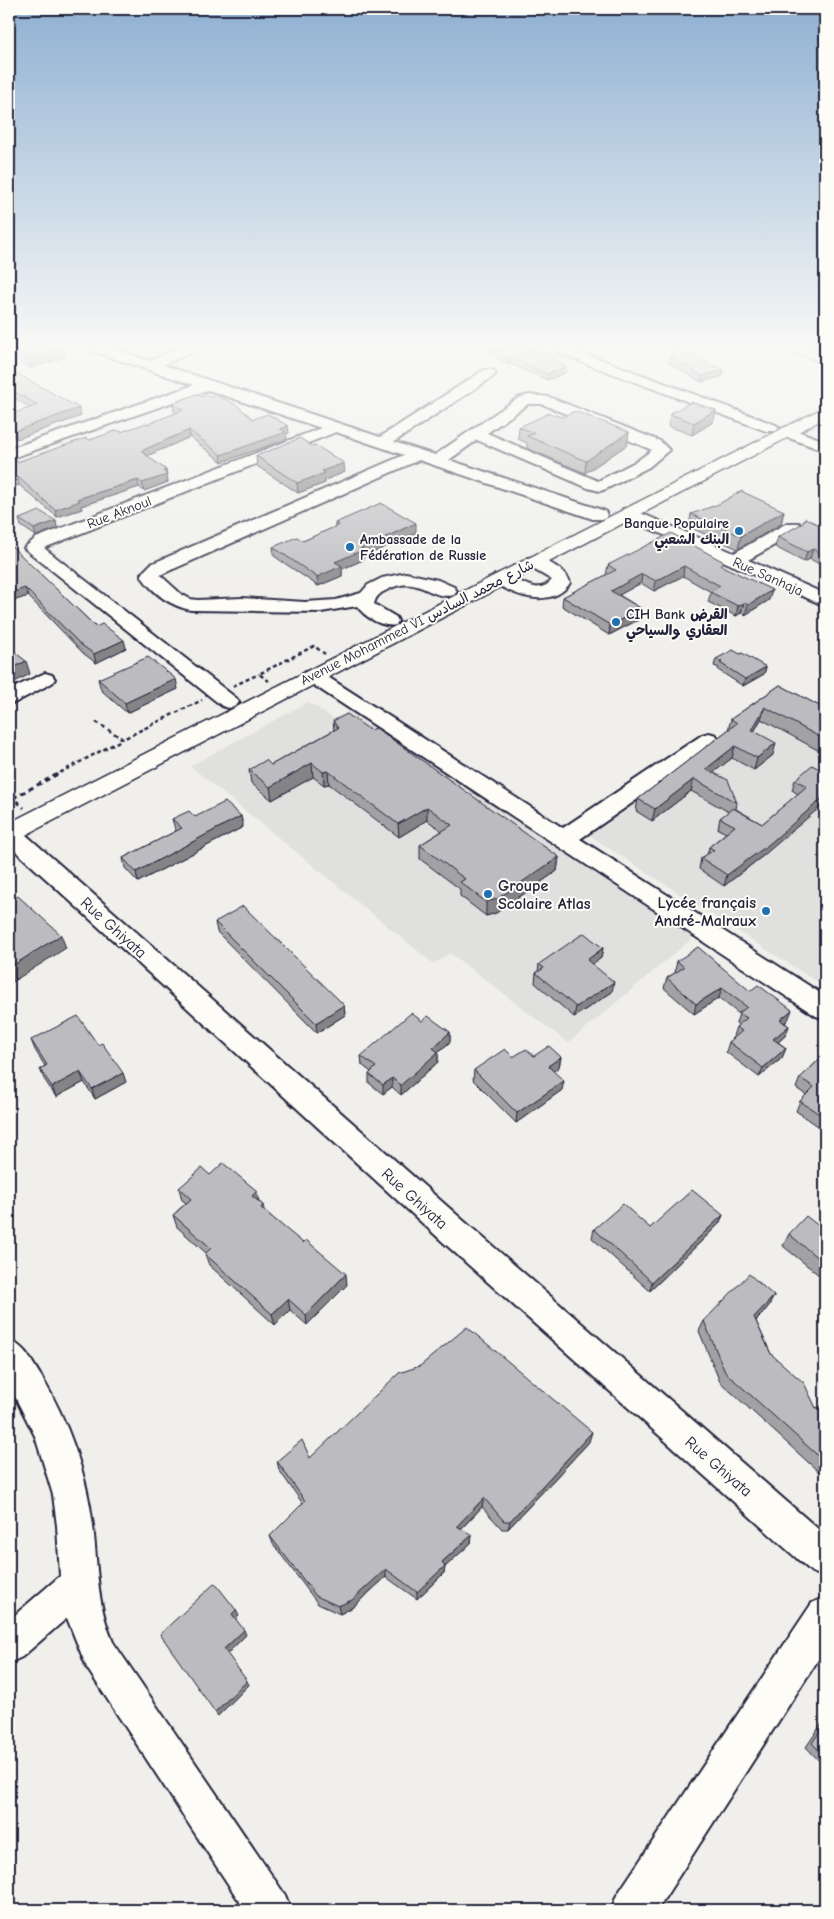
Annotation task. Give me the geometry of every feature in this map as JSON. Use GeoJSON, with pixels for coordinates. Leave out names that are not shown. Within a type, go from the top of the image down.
{"type":"FeatureCollection","features":[{"type":"Feature","properties":{"kind":"main road","name":"Avenue Mohammed VI شارع محمد السادس"},"geometry":{"type":"LineString","coordinates":[[14,805],[223,697],[325,654],[599,515],[761,439]]}},
{"type":"Feature","properties":{"kind":"main road","name":"Avenue Mohammed VI شارع محمد السادس"},"geometry":{"type":"LineString","coordinates":[[9,832],[629,514],[764,439]]}},
{"type":"Feature","properties":{"kind":"street"},"geometry":{"type":"LineString","coordinates":[[9,454],[53,439]]}},
{"type":"Feature","properties":{"kind":"street","name":"Rue Aknoul"},"geometry":{"type":"LineString","coordinates":[[223,697],[33,548],[42,542],[309,439]]}},
{"type":"Feature","properties":{"kind":"street"},"geometry":{"type":"LineString","coordinates":[[368,439],[599,515]]}},
{"type":"Feature","properties":{"kind":"street"},"geometry":{"type":"LineString","coordinates":[[381,443],[388,439]]}},
{"type":"Feature","properties":{"kind":"street"},"geometry":{"type":"LineString","coordinates":[[437,461],[470,439]]}},
{"type":"Feature","properties":{"kind":"street"},"geometry":{"type":"LineString","coordinates":[[487,439],[600,486],[626,473],[661,450],[654,444],[641,439]]}},
{"type":"Feature","properties":{"kind":"street"},"geometry":{"type":"LineString","coordinates":[[804,439],[825,446]]}},
{"type":"Feature","properties":{"kind":"street"},"geometry":{"type":"LineString","coordinates":[[389,621],[368,603],[306,608],[190,604],[176,599],[151,577],[151,574],[157,568],[417,455]]}},
{"type":"Feature","properties":{"kind":"street","name":"Rue Sanhaja"},"geometry":{"type":"LineString","coordinates":[[629,514],[825,601]]}},
{"type":"Feature","properties":{"kind":"street"},"geometry":{"type":"LineString","coordinates":[[735,560],[793,527]]}},
{"type":"Feature","properties":{"kind":"street"},"geometry":{"type":"LineString","coordinates":[[501,579],[534,595],[542,594],[560,585],[562,581],[560,578],[534,562]]}},
{"type":"Feature","properties":{"kind":"street"},"geometry":{"type":"LineString","coordinates":[[331,624],[368,603],[382,584],[403,578],[414,578],[448,592]]}},
{"type":"Feature","properties":{"kind":"street"},"geometry":{"type":"LineString","coordinates":[[313,676],[825,1009]]}},
{"type":"Feature","properties":{"kind":"street"},"geometry":{"type":"LineString","coordinates":[[9,698],[45,679]]}},
{"type":"Feature","properties":{"kind":"street"},"geometry":{"type":"LineString","coordinates":[[563,838],[710,740]]}},
{"type":"Feature","properties":{"kind":"street","name":"Rue Ghiyata"},"geometry":{"type":"LineString","coordinates":[[9,832],[454,1232],[825,1559]]}},
{"type":"Feature","properties":{"kind":"street"},"geometry":{"type":"LineString","coordinates":[[9,1356],[46,1416],[68,1480],[74,1518],[79,1584],[89,1631],[100,1655],[270,1910]]}},
{"type":"Feature","properties":{"kind":"street"},"geometry":{"type":"LineString","coordinates":[[9,1644],[79,1584]]}},
{"type":"Feature","properties":{"kind":"street"},"geometry":{"type":"LineString","coordinates":[[632,1910],[825,1616]]}},
{"type":"Feature","properties":{"kind":"path"},"geometry":{"type":"LineString","coordinates":[[14,805],[123,740],[265,678],[314,646],[325,654]]}},
{"type":"Feature","properties":{"kind":"path"},"geometry":{"type":"LineString","coordinates":[[96,722],[123,740]]}},
{"type":"Feature","properties":{"kind":"shaded area","name":"Lycée français André-Malraux"},"geometry":{"type":"Polygon","coordinates":[[[786,693],[825,713],[825,987],[587,834],[786,693]]]}},
{"type":"Feature","properties":{"kind":"shaded area","name":"Groupe Scolaire Atlas"},"geometry":{"type":"Polygon","coordinates":[[[308,702],[334,719],[351,710],[694,937],[568,1043],[450,953],[434,964],[190,766],[308,702]]]}},
{"type":"Feature","properties":{"kind":"building"},"geometry":{"type":"Polygon","coordinates":[[[84,439],[169,439],[141,451],[166,470],[163,471],[167,475],[142,483],[138,480],[77,499],[80,501],[55,510],[18,477],[9,480],[9,456],[17,462],[84,439]]]}},
{"type":"Feature","properties":{"kind":"building"},"geometry":{"type":"Polygon","coordinates":[[[200,439],[267,439],[221,455],[200,439]]]}},
{"type":"Feature","properties":{"kind":"building"},"geometry":{"type":"Polygon","coordinates":[[[301,439],[344,463],[322,471],[325,473],[297,483],[256,456],[301,439]]]}},
{"type":"Feature","properties":{"kind":"building"},"geometry":{"type":"Polygon","coordinates":[[[533,439],[619,439],[586,461],[533,439]]]}},
{"type":"Feature","properties":{"kind":"building"},"geometry":{"type":"Polygon","coordinates":[[[741,491],[784,511],[741,536],[691,514],[719,504],[741,491]]]}},
{"type":"Feature","properties":{"kind":"building"},"geometry":{"type":"Polygon","coordinates":[[[381,503],[416,523],[335,562],[342,566],[317,577],[273,547],[297,537],[303,541],[339,525],[335,523],[381,503]]]}},
{"type":"Feature","properties":{"kind":"building"},"geometry":{"type":"Polygon","coordinates":[[[40,511],[56,521],[34,529],[19,519],[40,511]]]}},
{"type":"Feature","properties":{"kind":"building"},"geometry":{"type":"Polygon","coordinates":[[[805,518],[825,528],[825,555],[813,549],[807,552],[778,537],[803,523],[805,518]]]}},
{"type":"Feature","properties":{"kind":"building"},"geometry":{"type":"Polygon","coordinates":[[[671,533],[724,562],[720,565],[772,590],[748,605],[744,603],[738,606],[710,592],[720,586],[684,566],[656,581],[642,574],[611,591],[642,609],[610,625],[563,597],[616,570],[608,565],[671,533]]]}},
{"type":"Feature","properties":{"kind":"building"},"geometry":{"type":"Polygon","coordinates":[[[9,544],[96,627],[102,624],[124,640],[94,654],[80,644],[25,588],[11,593],[9,590],[9,544]]]}},
{"type":"Feature","properties":{"kind":"building"},"geometry":{"type":"Polygon","coordinates":[[[9,648],[26,661],[9,670],[9,648]]]}},
{"type":"Feature","properties":{"kind":"building"},"geometry":{"type":"Polygon","coordinates":[[[733,650],[766,667],[745,679],[716,659],[733,650]]]}},
{"type":"Feature","properties":{"kind":"building"},"geometry":{"type":"Polygon","coordinates":[[[148,657],[176,679],[125,703],[98,679],[148,657]]]}},
{"type":"Feature","properties":{"kind":"building"},"geometry":{"type":"Polygon","coordinates":[[[780,685],[825,709],[825,740],[765,707],[752,730],[776,743],[757,758],[735,746],[706,769],[728,780],[737,803],[694,779],[655,809],[638,799],[737,723],[731,719],[780,685]]]}},
{"type":"Feature","properties":{"kind":"building"},"geometry":{"type":"Polygon","coordinates":[[[347,714],[370,730],[376,728],[559,857],[497,899],[486,902],[460,882],[465,879],[420,845],[452,825],[427,807],[398,824],[328,771],[323,772],[312,763],[270,787],[249,770],[266,760],[271,765],[338,728],[333,721],[347,714]]]}},
{"type":"Feature","properties":{"kind":"building"},"geometry":{"type":"Polygon","coordinates":[[[812,765],[825,772],[825,796],[768,845],[727,875],[701,858],[714,850],[709,847],[735,826],[720,818],[733,808],[762,824],[807,786],[795,780],[812,765]]]}},
{"type":"Feature","properties":{"kind":"building"},"geometry":{"type":"Polygon","coordinates":[[[225,802],[241,816],[136,872],[123,858],[182,828],[172,819],[189,811],[195,817],[225,802]]]}},
{"type":"Feature","properties":{"kind":"building"},"geometry":{"type":"Polygon","coordinates":[[[18,896],[61,935],[9,968],[9,898],[11,900],[18,896]]]}},
{"type":"Feature","properties":{"kind":"building"},"geometry":{"type":"Polygon","coordinates":[[[243,906],[344,1005],[316,1023],[215,922],[243,906]]]}},
{"type":"Feature","properties":{"kind":"building"},"geometry":{"type":"Polygon","coordinates":[[[584,933],[603,948],[587,960],[614,982],[576,1007],[536,973],[544,968],[539,964],[584,933]]]}},
{"type":"Feature","properties":{"kind":"building"},"geometry":{"type":"Polygon","coordinates":[[[698,947],[750,991],[758,985],[792,1010],[780,1020],[789,1026],[773,1039],[786,1048],[763,1068],[729,1042],[742,1031],[736,1027],[747,1018],[739,1013],[747,1007],[722,988],[696,1004],[667,978],[684,967],[677,961],[698,947]]]}},
{"type":"Feature","properties":{"kind":"building"},"geometry":{"type":"Polygon","coordinates":[[[411,1013],[422,1021],[428,1016],[450,1032],[433,1048],[438,1052],[401,1085],[392,1078],[383,1085],[369,1074],[376,1067],[361,1056],[411,1013]]]}},
{"type":"Feature","properties":{"kind":"building"},"geometry":{"type":"Polygon","coordinates":[[[78,1016],[98,1045],[102,1043],[123,1073],[92,1089],[80,1072],[52,1087],[40,1069],[47,1065],[31,1040],[78,1016]]]}},
{"type":"Feature","properties":{"kind":"building"},"geometry":{"type":"Polygon","coordinates":[[[549,1046],[561,1057],[548,1066],[564,1081],[517,1113],[474,1070],[505,1049],[513,1057],[526,1049],[534,1056],[549,1046]]]}},
{"type":"Feature","properties":{"kind":"building"},"geometry":{"type":"Polygon","coordinates":[[[825,1054],[825,1118],[800,1101],[814,1087],[800,1078],[825,1054]]]}},
{"type":"Feature","properties":{"kind":"building"},"geometry":{"type":"Polygon","coordinates":[[[223,1163],[257,1191],[252,1196],[263,1205],[261,1208],[303,1243],[306,1240],[346,1274],[306,1315],[288,1299],[272,1314],[205,1254],[211,1248],[173,1215],[191,1199],[179,1188],[202,1168],[210,1175],[223,1163]]]}},
{"type":"Feature","properties":{"kind":"building"},"geometry":{"type":"Polygon","coordinates":[[[692,1190],[723,1215],[652,1282],[594,1229],[623,1204],[650,1228],[692,1190]]]}},
{"type":"Feature","properties":{"kind":"building"},"geometry":{"type":"Polygon","coordinates":[[[806,1216],[825,1231],[825,1264],[789,1234],[806,1216]]]}},
{"type":"Feature","properties":{"kind":"building"},"geometry":{"type":"Polygon","coordinates":[[[749,1274],[774,1296],[754,1317],[771,1354],[804,1383],[816,1408],[825,1406],[825,1462],[725,1372],[704,1321],[749,1274]]]}},
{"type":"Feature","properties":{"kind":"building"},"geometry":{"type":"Polygon","coordinates":[[[467,1327],[592,1432],[510,1521],[504,1521],[484,1498],[457,1526],[472,1535],[442,1562],[445,1566],[417,1592],[386,1569],[352,1600],[338,1606],[316,1596],[270,1536],[305,1501],[277,1461],[302,1440],[310,1458],[399,1373],[420,1366],[467,1327]]]}},
{"type":"Feature","properties":{"kind":"building"},"geometry":{"type":"Polygon","coordinates":[[[215,1583],[236,1610],[232,1614],[244,1630],[224,1649],[247,1681],[215,1712],[160,1634],[215,1583]]]}},
{"type":"Feature","properties":{"kind":"building"},"geometry":{"type":"Polygon","coordinates":[[[825,1724],[825,1757],[812,1743],[825,1724]]]}},
{"type":"Feature","properties":{"kind":"place","name":"Banque Populaire البنك الشعبي"},"geometry":{"type":"Point","coordinates":[739,531]}},
{"type":"Feature","properties":{"kind":"place","name":"Ambassade de la Fédération de Russie"},"geometry":{"type":"Point","coordinates":[350,547]}},
{"type":"Feature","properties":{"kind":"place","name":"CIH Bank القرض العقاري والسياحي"},"geometry":{"type":"Point","coordinates":[616,622]}},
{"type":"Feature","properties":{"kind":"place","name":"Groupe Scolaire Atlas"},"geometry":{"type":"Point","coordinates":[488,894]}},
{"type":"Feature","properties":{"kind":"place","name":"Lycée français André-Malraux"},"geometry":{"type":"Point","coordinates":[766,911]}}]}
